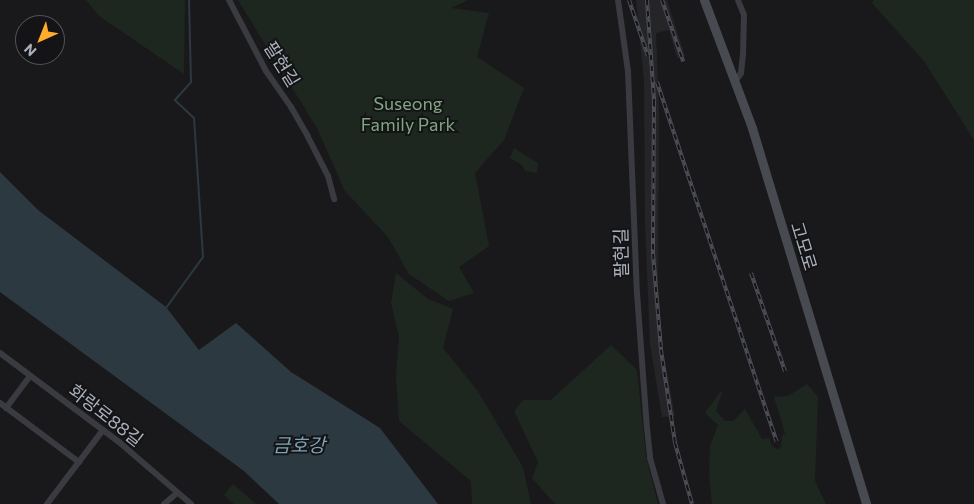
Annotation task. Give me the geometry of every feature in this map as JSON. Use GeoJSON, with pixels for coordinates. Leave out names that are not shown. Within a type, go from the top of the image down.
{"type":"FeatureCollection","features":[{"type":"Feature","properties":{"kind":"main road","name":"고모로"},"geometry":{"type":"LineString","coordinates":[[704,0],[754,137],[866,504]]}},
{"type":"Feature","properties":{"kind":"street","name":"팔현길"},"geometry":{"type":"LineString","coordinates":[[229,0],[266,71],[291,106],[308,137],[328,176],[334,199]]}},
{"type":"Feature","properties":{"kind":"street","name":"팔현길"},"geometry":{"type":"LineString","coordinates":[[618,0],[628,71],[637,292],[647,428],[650,458],[663,504]]}},
{"type":"Feature","properties":{"kind":"street"},"geometry":{"type":"LineString","coordinates":[[735,82],[741,73],[743,55],[744,15],[738,0]]}},
{"type":"Feature","properties":{"kind":"street","name":"화랑로88길"},"geometry":{"type":"LineString","coordinates":[[0,354],[103,430],[191,504]]}},
{"type":"Feature","properties":{"kind":"street"},"geometry":{"type":"LineString","coordinates":[[6,408],[30,376]]}},
{"type":"Feature","properties":{"kind":"street"},"geometry":{"type":"LineString","coordinates":[[0,403],[79,462]]}},
{"type":"Feature","properties":{"kind":"street"},"geometry":{"type":"LineString","coordinates":[[48,504],[103,430]]}},
{"type":"Feature","properties":{"kind":"street"},"geometry":{"type":"LineString","coordinates":[[164,504],[178,492]]}},
{"type":"Feature","properties":{"kind":"shaded area"},"geometry":{"type":"Polygon","coordinates":[[[636,0],[667,0],[685,56],[677,58],[669,30],[656,33],[659,106],[658,287],[663,352],[675,416],[662,417],[650,344],[645,223],[644,81],[636,0]]]}},
{"type":"Feature","properties":{"kind":"green space"},"geometry":{"type":"Polygon","coordinates":[[[86,0],[185,0],[184,74],[99,16],[86,0]]]}},
{"type":"Feature","properties":{"kind":"green space","name":"Suseong Family Park"},"geometry":{"type":"Polygon","coordinates":[[[238,0],[468,0],[451,8],[489,13],[477,57],[524,88],[504,140],[475,173],[489,246],[459,267],[474,293],[449,301],[409,274],[388,237],[345,191],[317,128],[238,0]]]}},
{"type":"Feature","properties":{"kind":"green space"},"geometry":{"type":"Polygon","coordinates":[[[874,0],[974,0],[974,140],[924,61],[872,3],[874,0]]]}},
{"type":"Feature","properties":{"kind":"green space"},"geometry":{"type":"Polygon","coordinates":[[[514,148],[538,163],[537,173],[525,171],[522,165],[510,158],[514,148]]]}},
{"type":"Feature","properties":{"kind":"green space"},"geometry":{"type":"Polygon","coordinates":[[[396,273],[428,299],[453,309],[443,348],[477,390],[523,467],[531,504],[472,504],[471,481],[399,421],[396,377],[399,337],[391,303],[396,273]]]}},
{"type":"Feature","properties":{"kind":"green space"},"geometry":{"type":"Polygon","coordinates":[[[611,345],[637,370],[646,457],[658,504],[555,504],[532,478],[538,462],[514,411],[523,400],[551,400],[611,345]]]}},
{"type":"Feature","properties":{"kind":"green space"},"geometry":{"type":"Polygon","coordinates":[[[807,384],[818,397],[815,481],[826,504],[712,504],[709,471],[710,446],[718,425],[705,413],[721,391],[716,411],[725,421],[733,421],[745,409],[762,439],[769,438],[772,446],[777,449],[781,447],[782,436],[785,433],[774,397],[788,396],[807,384]]]}},
{"type":"Feature","properties":{"kind":"green space"},"geometry":{"type":"Polygon","coordinates":[[[233,484],[256,504],[234,504],[224,495],[233,484]]]}},
{"type":"Feature","properties":{"kind":"water","name":"금호강"},"geometry":{"type":"Polygon","coordinates":[[[0,172],[38,210],[166,307],[199,350],[236,323],[291,372],[380,428],[438,504],[279,504],[244,471],[0,292],[0,172]]]}},
{"type":"Feature","properties":{"kind":"waterway"},"geometry":{"type":"LineString","coordinates":[[166,308],[203,257],[194,118],[175,100],[191,82],[189,0]]}},
{"type":"Feature","properties":{"kind":"railway"},"geometry":{"type":"LineString","coordinates":[[629,0],[648,56]]}},
{"type":"Feature","properties":{"kind":"railway"},"geometry":{"type":"LineString","coordinates":[[647,0],[654,101],[653,254],[661,350],[675,443],[692,504]]}},
{"type":"Feature","properties":{"kind":"railway"},"geometry":{"type":"LineString","coordinates":[[662,0],[683,61]]}},
{"type":"Feature","properties":{"kind":"railway"},"geometry":{"type":"LineString","coordinates":[[657,82],[777,442]]}},
{"type":"Feature","properties":{"kind":"railway"},"geometry":{"type":"LineString","coordinates":[[751,273],[785,371]]}}]}
